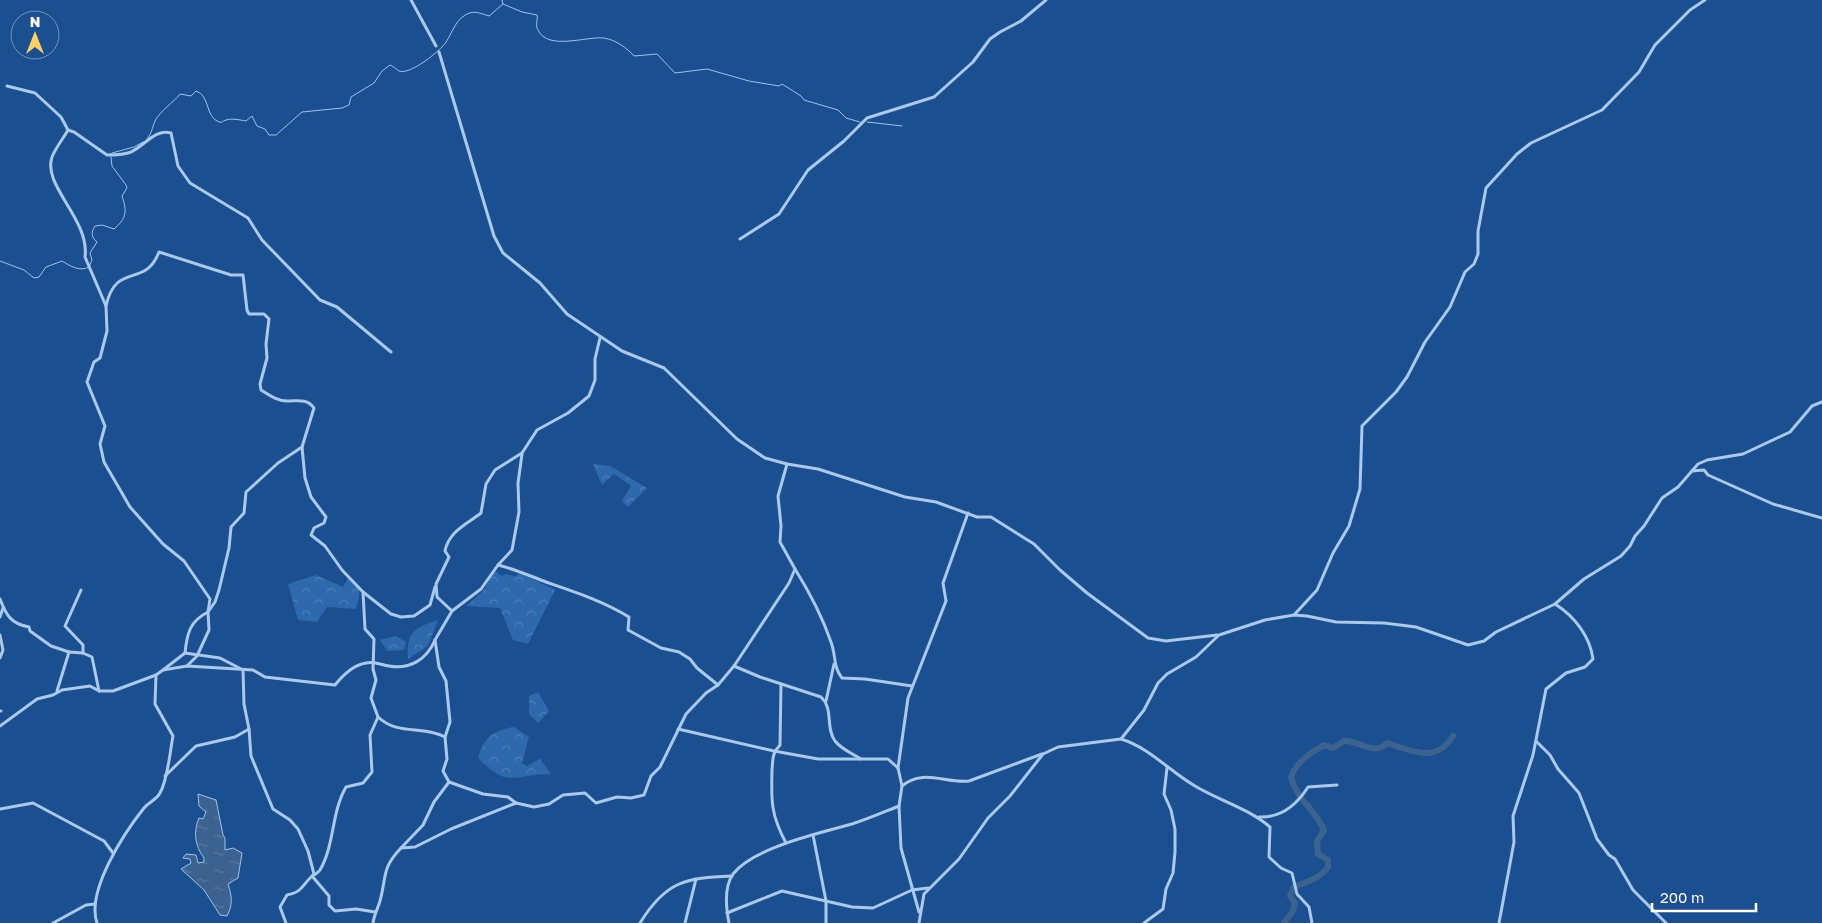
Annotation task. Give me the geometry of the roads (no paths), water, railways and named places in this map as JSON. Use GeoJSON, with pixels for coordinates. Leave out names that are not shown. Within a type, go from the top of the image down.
{"type":"FeatureCollection","features":[{"type":"Feature","properties":{"kind":"street"},"geometry":{"type":"LineString","coordinates":[[411,0],[436,46]]}},
{"type":"Feature","properties":{"kind":"street"},"geometry":{"type":"LineString","coordinates":[[740,238],[779,214],[808,170],[844,141],[867,118],[934,98],[973,62],[990,39],[1021,21],[1046,0]]}},
{"type":"Feature","properties":{"kind":"street"},"geometry":{"type":"LineString","coordinates":[[1294,615],[1317,590],[1333,553],[1349,526],[1360,489],[1362,426],[1396,392],[1407,377],[1421,349],[1450,308],[1465,272],[1474,264],[1478,254],[1478,231],[1486,188],[1517,154],[1531,143],[1602,110],[1639,72],[1655,45],[1690,10],[1705,0]]}},
{"type":"Feature","properties":{"kind":"street"},"geometry":{"type":"LineString","coordinates":[[439,52],[494,236],[504,253],[540,283],[568,314],[600,338],[622,351],[664,368],[737,439],[765,458],[818,469],[905,497],[936,502],[977,517],[991,517],[1034,544],[1086,594],[1148,638],[1166,641],[1219,635],[1265,620],[1294,615],[1336,622],[1416,627],[1470,645],[1484,641],[1496,632],[1555,604],[1584,579],[1621,556],[1630,546],[1634,536],[1649,520],[1662,498],[1678,487],[1691,471],[1707,460],[1743,454],[1790,432],[1812,406],[1822,402]]}},
{"type":"Feature","properties":{"kind":"street"},"geometry":{"type":"LineString","coordinates":[[6,86],[35,93],[61,117],[68,130],[74,132],[107,155],[129,152],[158,133],[165,131],[172,133],[177,161],[190,183],[248,218],[262,240],[320,300],[338,307],[391,352]]}},
{"type":"Feature","properties":{"kind":"street"},"geometry":{"type":"LineString","coordinates":[[68,130],[52,158],[56,188],[81,227],[86,250],[85,257],[106,306]]}},
{"type":"Feature","properties":{"kind":"street"},"geometry":{"type":"LineString","coordinates":[[187,666],[197,656],[209,630],[208,612],[210,599],[184,561],[163,544],[130,507],[104,462],[100,444],[105,426],[87,382],[94,362],[100,358],[107,331],[106,306],[109,294],[119,279],[146,271],[151,267],[159,252],[231,275],[242,275],[249,314],[264,314],[270,319],[266,344],[267,358],[260,384],[261,390],[274,398],[287,401],[300,400],[312,404],[314,408],[302,447],[305,478],[311,497],[326,517],[324,523],[314,528],[311,535],[325,546],[342,570],[363,592],[392,614],[401,617],[414,616],[430,605],[436,584],[449,557],[445,551],[449,539],[463,525],[481,513],[486,484],[495,470],[522,453],[537,430],[568,413],[589,396],[595,380],[595,359],[600,338]]}},
{"type":"Feature","properties":{"kind":"street"},"geometry":{"type":"LineString","coordinates":[[0,726],[37,699],[53,695],[57,692],[90,686],[99,691],[113,691],[129,687],[156,675],[185,653],[186,637],[194,623],[197,618],[208,612],[215,602],[229,548],[231,527],[244,513],[246,492],[278,463],[302,447]]}},
{"type":"Feature","properties":{"kind":"street"},"geometry":{"type":"LineString","coordinates":[[163,670],[187,666],[253,670],[265,677],[335,685],[344,674],[358,665],[373,663],[404,668],[417,662],[430,651],[445,620],[452,611],[481,590],[512,550],[518,512],[518,483],[522,453]]}},
{"type":"Feature","properties":{"kind":"street"},"geometry":{"type":"LineString","coordinates":[[787,464],[778,496],[781,526],[780,542],[814,600],[832,644],[836,670],[842,678],[864,679],[912,686]]}},
{"type":"Feature","properties":{"kind":"street"},"geometry":{"type":"LineString","coordinates":[[1691,471],[1704,470],[1708,475],[1773,504],[1822,518]]}},
{"type":"Feature","properties":{"kind":"street"},"geometry":{"type":"LineString","coordinates":[[919,913],[901,848],[899,806],[902,786],[898,768],[908,698],[946,601],[943,583],[968,513]]}},
{"type":"Feature","properties":{"kind":"street"},"geometry":{"type":"LineString","coordinates":[[498,566],[518,570],[601,601],[618,610],[629,617],[628,630],[661,648],[679,652],[690,658],[697,668],[718,685]]}},
{"type":"Feature","properties":{"kind":"street"},"geometry":{"type":"LineString","coordinates":[[435,640],[439,667],[446,681],[450,722],[445,737],[447,759],[443,771],[449,782],[483,794],[508,797],[516,803],[534,807],[549,804],[563,795],[576,792],[585,793],[596,803],[617,797],[631,798],[644,795],[652,776],[660,767],[686,714],[706,693],[718,685],[734,666],[789,583],[795,569]]}},
{"type":"Feature","properties":{"kind":"street"},"geometry":{"type":"LineString","coordinates":[[436,584],[437,597],[452,611]]}},
{"type":"Feature","properties":{"kind":"street"},"geometry":{"type":"LineString","coordinates":[[81,590],[66,626],[83,645],[83,653]]}},
{"type":"Feature","properties":{"kind":"street"},"geometry":{"type":"LineString","coordinates":[[363,592],[365,629],[374,639],[375,655],[373,663],[376,680],[371,698],[378,717],[387,725],[438,733],[445,737]]}},
{"type":"Feature","properties":{"kind":"street"},"geometry":{"type":"LineString","coordinates":[[0,599],[6,616],[29,627],[30,631],[51,646],[69,652],[83,653],[92,657],[99,691]]}},
{"type":"Feature","properties":{"kind":"street"},"geometry":{"type":"LineString","coordinates":[[1499,923],[1514,842],[1513,816],[1536,742],[1546,690],[1566,673],[1585,667],[1593,659],[1587,637],[1569,613],[1555,604]]}},
{"type":"Feature","properties":{"kind":"street"},"geometry":{"type":"LineString","coordinates":[[0,616],[3,608]]}},
{"type":"Feature","properties":{"kind":"street"},"geometry":{"type":"LineString","coordinates":[[1120,739],[1144,710],[1158,683],[1173,670],[1196,657],[1219,635]]}},
{"type":"Feature","properties":{"kind":"street"},"geometry":{"type":"LineString","coordinates":[[0,636],[3,650],[0,658]]}},
{"type":"Feature","properties":{"kind":"street"},"geometry":{"type":"LineString","coordinates":[[57,692],[69,652]]}},
{"type":"Feature","properties":{"kind":"street"},"geometry":{"type":"LineString","coordinates":[[185,653],[220,658],[242,670]]}},
{"type":"Feature","properties":{"kind":"street"},"geometry":{"type":"LineString","coordinates":[[835,663],[832,666],[826,702],[830,718],[830,729],[835,741],[862,759]]}},
{"type":"Feature","properties":{"kind":"street"},"geometry":{"type":"LineString","coordinates":[[734,666],[821,697],[826,702]]}},
{"type":"Feature","properties":{"kind":"street"},"geometry":{"type":"LineString","coordinates":[[242,670],[244,704],[251,756],[273,809],[290,820],[298,829],[308,851],[314,874],[312,876]]}},
{"type":"Feature","properties":{"kind":"street"},"geometry":{"type":"LineString","coordinates":[[97,923],[94,914],[95,904],[113,853],[146,806],[160,793],[164,777],[173,736],[155,704],[156,675]]}},
{"type":"Feature","properties":{"kind":"street"},"geometry":{"type":"LineString","coordinates":[[781,684],[780,745],[774,751],[770,786],[772,809],[776,824],[786,843]]}},
{"type":"Feature","properties":{"kind":"street"},"geometry":{"type":"LineString","coordinates":[[286,923],[280,907],[287,896],[299,893],[312,876],[320,871],[329,847],[340,798],[346,787],[363,783],[372,772],[370,735],[378,717]]}},
{"type":"Feature","properties":{"kind":"street"},"geometry":{"type":"LineString","coordinates":[[678,729],[818,759],[888,759],[898,768]]}},
{"type":"Feature","properties":{"kind":"street"},"geometry":{"type":"LineString","coordinates":[[164,777],[196,746],[235,737],[249,730]]}},
{"type":"Feature","properties":{"kind":"street"},"geometry":{"type":"LineString","coordinates":[[902,786],[914,778],[921,777],[942,778],[961,782],[969,781],[1058,747],[1120,739],[1134,743],[1154,755],[1167,768],[1198,788],[1258,817],[1270,827],[1269,857],[1281,868],[1292,873],[1294,887],[1297,894],[1309,907],[1312,923]]}},
{"type":"Feature","properties":{"kind":"street"},"geometry":{"type":"LineString","coordinates":[[1536,742],[1550,755],[1558,769],[1579,793],[1597,838],[1609,855],[1615,859],[1633,890],[1666,923]]}},
{"type":"Feature","properties":{"kind":"street"},"geometry":{"type":"LineString","coordinates":[[919,923],[919,913],[924,894],[959,860],[988,818],[1010,796],[1042,754]]}},
{"type":"Feature","properties":{"kind":"street"},"geometry":{"type":"LineString","coordinates":[[1144,923],[1163,909],[1166,890],[1173,873],[1175,829],[1171,810],[1164,794],[1167,768]]}},
{"type":"Feature","properties":{"kind":"street"},"geometry":{"type":"LineString","coordinates":[[373,923],[380,900],[383,876],[391,858],[423,825],[434,802],[449,782]]}},
{"type":"Feature","properties":{"kind":"street"},"geometry":{"type":"LineString","coordinates":[[1258,817],[1279,814],[1295,805],[1308,787],[1337,785]]}},
{"type":"Feature","properties":{"kind":"street"},"geometry":{"type":"LineString","coordinates":[[0,809],[33,803],[104,841],[113,853]]}},
{"type":"Feature","properties":{"kind":"street"},"geometry":{"type":"LineString","coordinates":[[401,848],[415,847],[451,829],[516,803]]}},
{"type":"Feature","properties":{"kind":"street"},"geometry":{"type":"LineString","coordinates":[[729,923],[727,913],[728,887],[732,876],[738,869],[786,843],[826,829],[851,824],[899,806]]}},
{"type":"Feature","properties":{"kind":"street"},"geometry":{"type":"LineString","coordinates":[[813,835],[826,901],[826,923]]}},
{"type":"Feature","properties":{"kind":"street"},"geometry":{"type":"LineString","coordinates":[[312,876],[329,896],[328,905],[335,911],[356,909],[375,912]]}},
{"type":"Feature","properties":{"kind":"street"},"geometry":{"type":"LineString","coordinates":[[640,923],[659,897],[686,880],[732,876]]}},
{"type":"Feature","properties":{"kind":"street"},"geometry":{"type":"LineString","coordinates":[[686,923],[696,879]]}},
{"type":"Feature","properties":{"kind":"street"},"geometry":{"type":"LineString","coordinates":[[727,913],[782,891],[852,908],[873,908],[912,890],[929,888]]}},
{"type":"Feature","properties":{"kind":"street"},"geometry":{"type":"LineString","coordinates":[[54,923],[86,905],[95,904]]}},
{"type":"Feature","properties":{"kind":"water"},"geometry":{"type":"Polygon","coordinates":[[[198,794],[216,800],[225,838],[225,850],[233,848],[242,853],[238,878],[228,884],[231,900],[227,916],[220,915],[204,890],[181,869],[191,863],[190,859],[183,858],[186,854],[196,855],[198,863],[204,862],[197,844],[196,834],[199,818],[203,819],[206,812],[199,806],[198,794]]]}},
{"type":"Feature","properties":{"kind":"waterway"},"geometry":{"type":"LineString","coordinates":[[147,139],[155,121],[180,94],[191,96],[196,91],[204,97],[211,116],[219,122],[231,119],[246,121],[252,116],[257,126],[265,129],[269,135],[276,135],[302,112],[342,108],[349,105],[351,97],[374,83],[382,71],[390,65],[399,71],[416,67],[442,47],[462,17],[473,12],[489,16],[503,4],[502,0]]}},
{"type":"Feature","properties":{"kind":"waterway"},"geometry":{"type":"LineString","coordinates":[[503,4],[522,12],[537,15],[537,28],[543,36],[550,40],[568,41],[604,38],[621,45],[634,56],[657,54],[675,73],[707,69],[749,81],[779,86],[782,84],[804,100],[838,110],[846,118],[860,122]]}},
{"type":"Feature","properties":{"kind":"waterway"},"geometry":{"type":"LineString","coordinates":[[867,122],[902,126]]}},
{"type":"Feature","properties":{"kind":"waterway"},"geometry":{"type":"LineString","coordinates":[[112,153],[134,147],[143,142]]}},
{"type":"Feature","properties":{"kind":"waterway"},"geometry":{"type":"LineString","coordinates":[[0,261],[24,270],[34,278],[39,277],[46,267],[62,261],[79,269],[89,267],[92,260],[90,253],[97,242],[92,234],[95,226],[102,225],[114,229],[124,218],[125,214],[122,196],[127,188],[112,166],[111,157]]}},
{"type":"Feature","properties":{"kind":"waterway"},"geometry":{"type":"LineString","coordinates":[[1284,923],[1293,911],[1295,903],[1290,896],[1294,887],[1317,877],[1328,867],[1328,860],[1318,854],[1317,841],[1324,830],[1293,785],[1291,777],[1300,762],[1324,745],[1333,748],[1344,741],[1372,748],[1382,747],[1387,743],[1415,752],[1431,753],[1446,745],[1453,736]]}}]}
